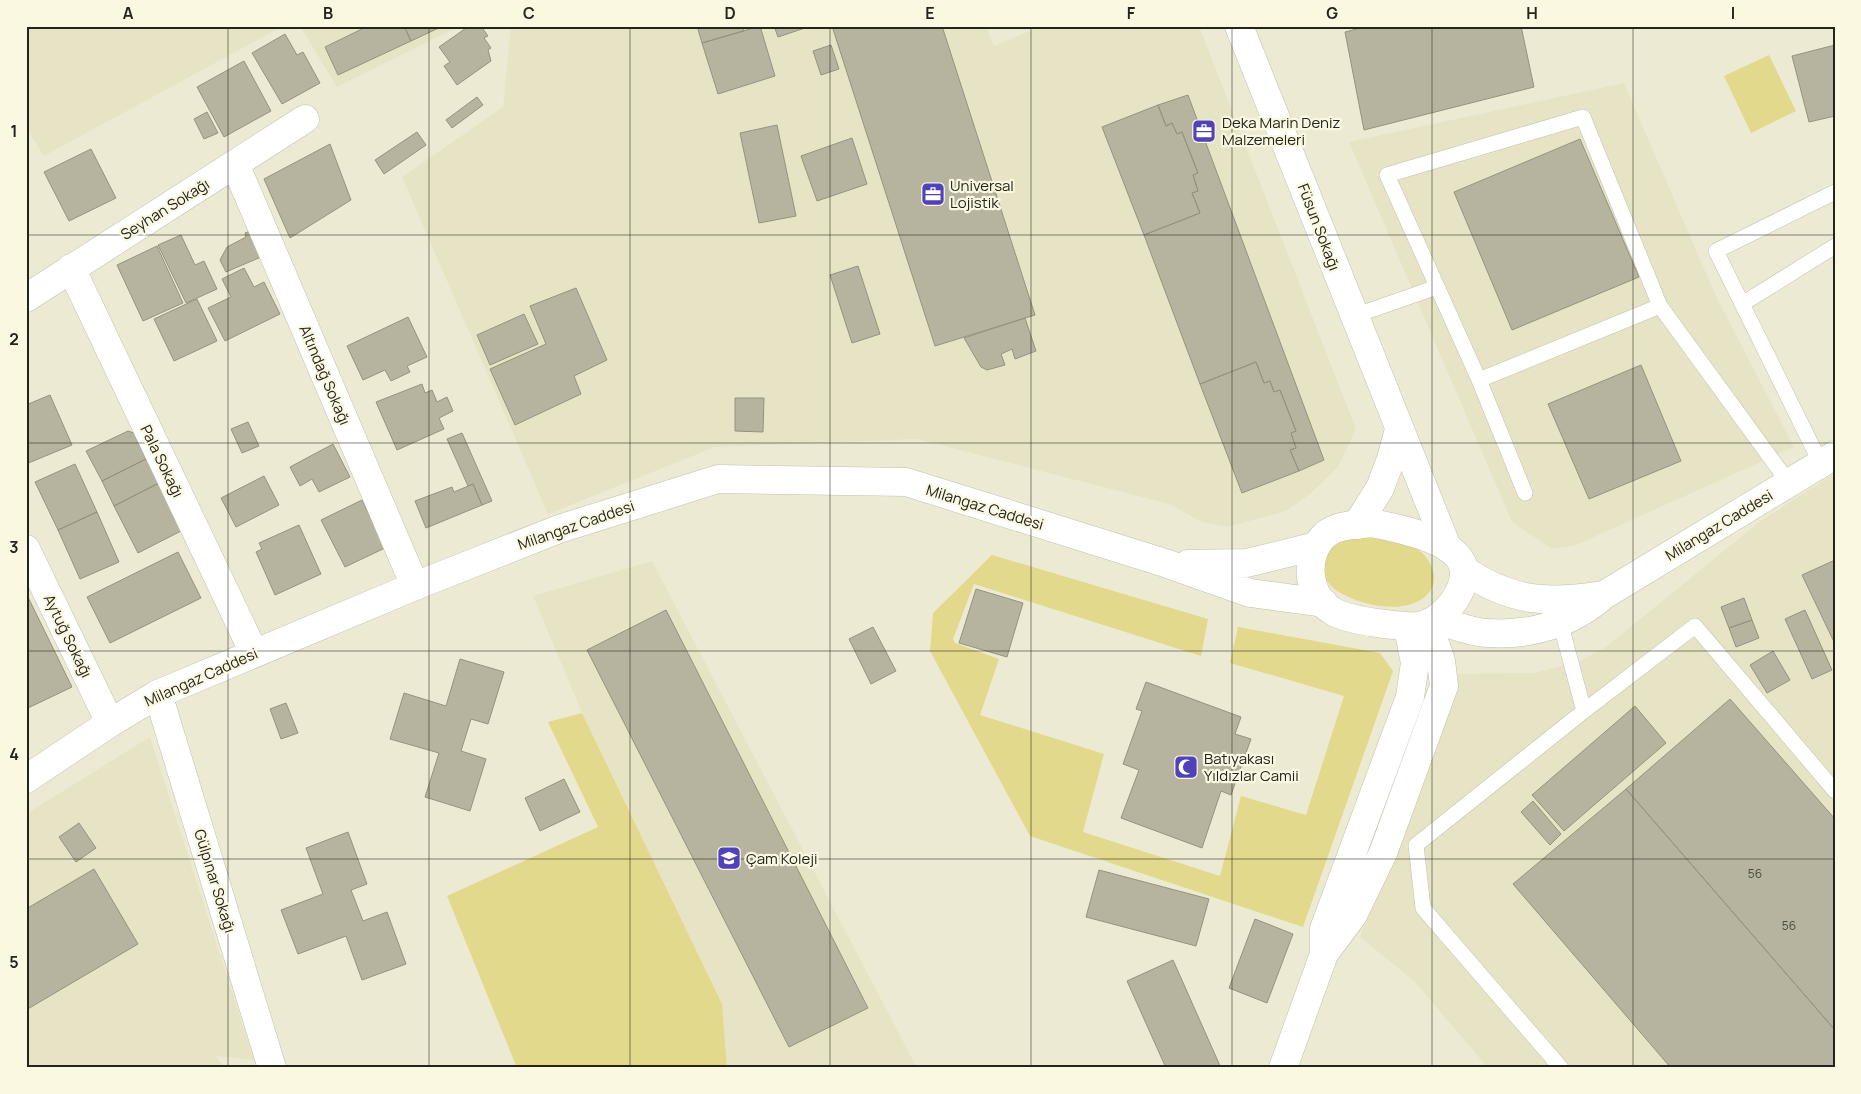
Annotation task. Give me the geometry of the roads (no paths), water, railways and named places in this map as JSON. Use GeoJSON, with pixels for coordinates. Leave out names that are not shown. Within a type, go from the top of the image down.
{"type":"FeatureCollection","features":[{"type":"Feature","properties":{"kind":"street","name":"Füsun Sokağı"},"geometry":{"type":"LineString","coordinates":[[1239,26],[1447,547]]}},
{"type":"Feature","properties":{"kind":"street","name":"Seyhan Sokağı"},"geometry":{"type":"LineString","coordinates":[[26,298],[305,119]]}},
{"type":"Feature","properties":{"kind":"street","name":"Altındağ Sokağı"},"geometry":{"type":"LineString","coordinates":[[235,164],[415,586]]}},
{"type":"Feature","properties":{"kind":"street","name":"Pala Sokağı"},"geometry":{"type":"LineString","coordinates":[[71,268],[254,653]]}},
{"type":"Feature","properties":{"kind":"street"},"geometry":{"type":"LineString","coordinates":[[1357,524],[1380,488],[1391,459],[1399,429]]}},
{"type":"Feature","properties":{"kind":"street","name":"Milangaz Caddesi"},"geometry":{"type":"LineString","coordinates":[[1424,623],[1486,633],[1524,632],[1577,616],[1604,594],[1828,460]]}},
{"type":"Feature","properties":{"kind":"street","name":"Milangaz Caddesi"},"geometry":{"type":"LineString","coordinates":[[26,779],[110,723],[158,694],[559,528],[718,479],[906,482],[1165,563],[1250,593],[1324,603]]}},
{"type":"Feature","properties":{"kind":"street"},"geometry":{"type":"LineString","coordinates":[[1372,523],[1401,528],[1447,547],[1460,559],[1464,570],[1462,582],[1457,596],[1448,610],[1424,623],[1336,613],[1324,603],[1317,594],[1310,570],[1316,546],[1326,534],[1341,527],[1357,524],[1372,523]]}},
{"type":"Feature","properties":{"kind":"street","name":"Milangaz Caddesi"},"geometry":{"type":"LineString","coordinates":[[1165,563],[1208,565],[1247,563],[1316,546]]}},
{"type":"Feature","properties":{"kind":"street","name":"Aytuğ Sokağı"},"geometry":{"type":"LineString","coordinates":[[26,549],[110,723]]}},
{"type":"Feature","properties":{"kind":"street","name":"Milangaz Caddesi"},"geometry":{"type":"LineString","coordinates":[[1464,570],[1483,583],[1524,598],[1572,600],[1604,594]]}},
{"type":"Feature","properties":{"kind":"street"},"geometry":{"type":"LineString","coordinates":[[1283,1068],[1324,954],[1324,929],[1410,697],[1424,623]]}},
{"type":"Feature","properties":{"kind":"street","name":"Gülpınar Sokağı"},"geometry":{"type":"LineString","coordinates":[[158,694],[272,1068]]}},
{"type":"Feature","properties":{"kind":"lane"},"geometry":{"type":"LineString","coordinates":[[1525,493],[1478,380],[1387,175],[1583,117],[1660,306],[1789,483]]}},
{"type":"Feature","properties":{"kind":"lane"},"geometry":{"type":"LineString","coordinates":[[1828,460],[1742,304],[1716,251],[1835,192]]}},
{"type":"Feature","properties":{"kind":"lane"},"geometry":{"type":"LineString","coordinates":[[1742,304],[1835,246]]}},
{"type":"Feature","properties":{"kind":"lane"},"geometry":{"type":"LineString","coordinates":[[1354,316],[1437,288]]}},
{"type":"Feature","properties":{"kind":"lane"},"geometry":{"type":"LineString","coordinates":[[1478,380],[1660,306]]}},
{"type":"Feature","properties":{"kind":"lane"},"geometry":{"type":"LineString","coordinates":[[1560,622],[1584,711]]}},
{"type":"Feature","properties":{"kind":"lane"},"geometry":{"type":"LineString","coordinates":[[1561,1068],[1423,908],[1416,845],[1584,711],[1695,626],[1835,791]]}},
{"type":"Feature","properties":{"kind":"place","name":"Deka Marin Deniz Malzemeleri"},"geometry":{"type":"Point","coordinates":[1204,131]}},
{"type":"Feature","properties":{"kind":"place","name":"Universal Lojistik"},"geometry":{"type":"Point","coordinates":[933,194]}},
{"type":"Feature","properties":{"kind":"place","name":"Batıyakası Yıldızlar Camii"},"geometry":{"type":"Point","coordinates":[1186,767]}},
{"type":"Feature","properties":{"kind":"place","name":"Çam Koleji"},"geometry":{"type":"Point","coordinates":[729,858]}}]}
